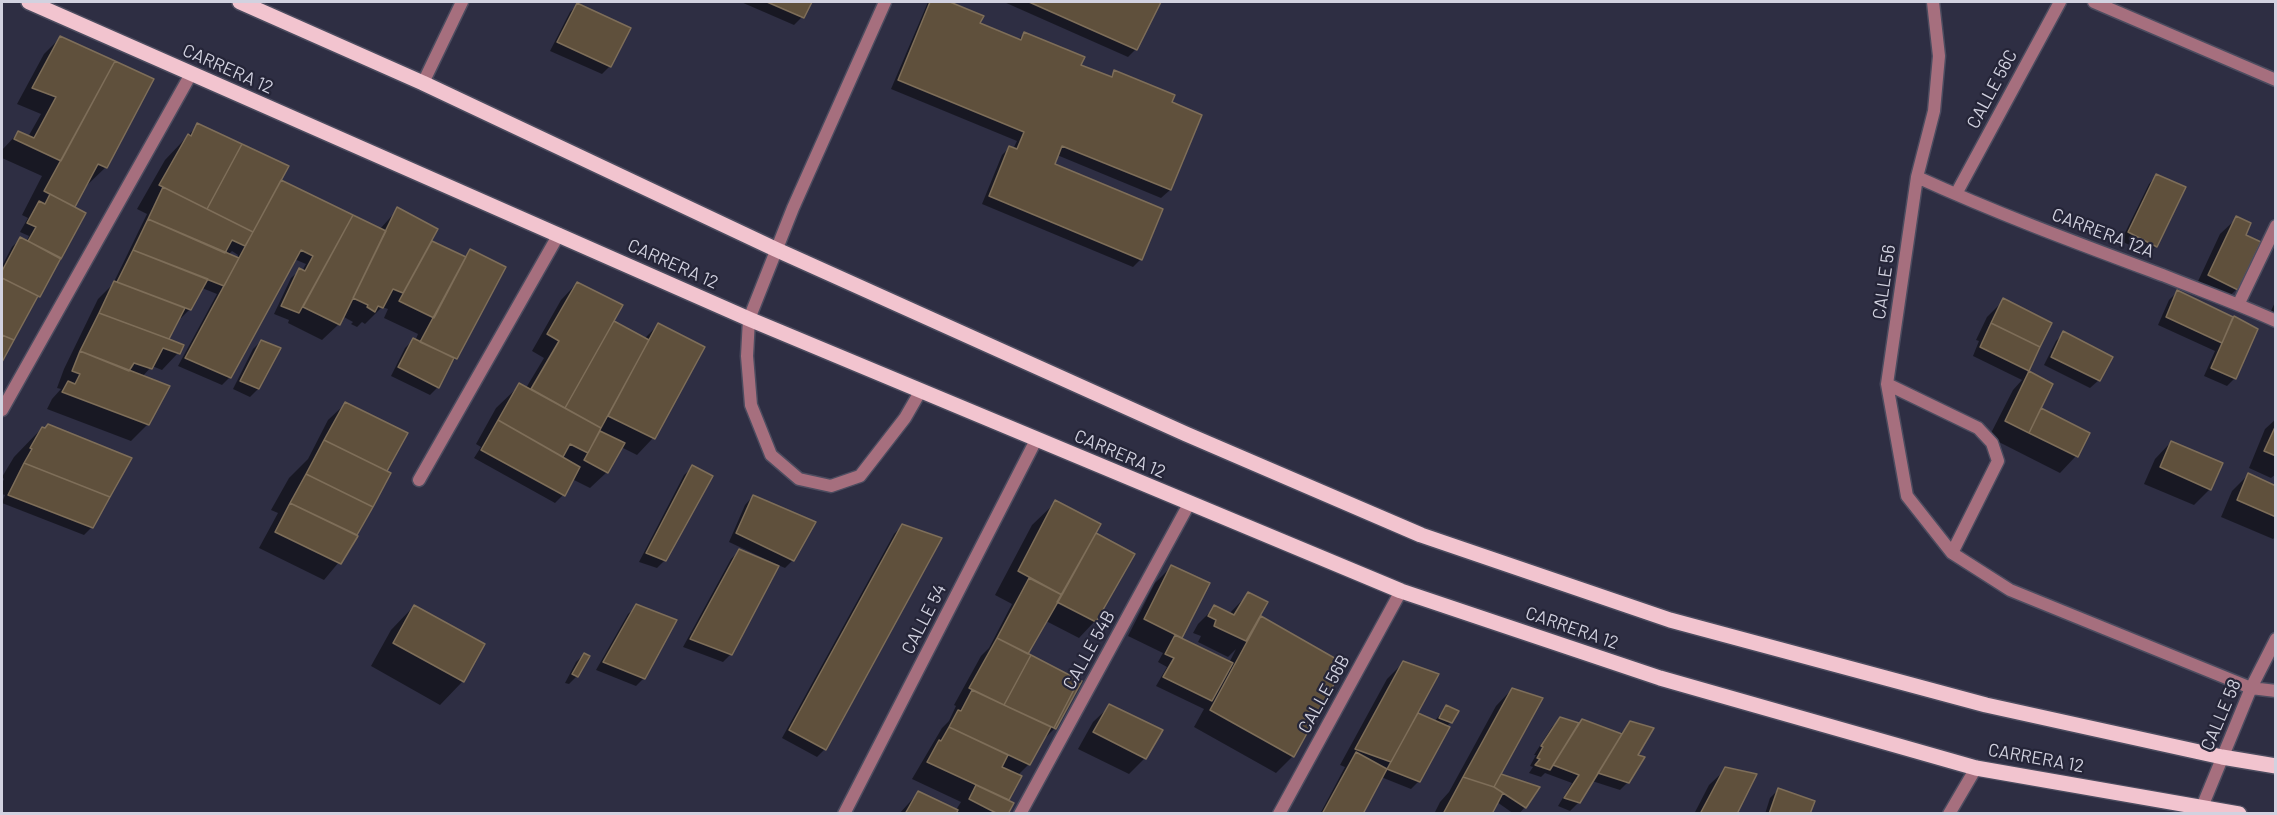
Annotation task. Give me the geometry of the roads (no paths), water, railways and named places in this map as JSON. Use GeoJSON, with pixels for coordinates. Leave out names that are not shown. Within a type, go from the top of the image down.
{"type":"FeatureCollection","features":[{"type":"Feature","properties":{"kind":"main road","name":"CARRERA 12"},"geometry":{"type":"LineString","coordinates":[[29,2],[749,319],[1401,591],[1660,678],[1976,768],[2239,813]]}},
{"type":"Feature","properties":{"kind":"main road"},"geometry":{"type":"LineString","coordinates":[[240,2],[423,83],[775,249],[1186,434],[1421,535],[1670,620],[1986,705],[2222,757],[2276,766]]}},
{"type":"Feature","properties":{"kind":"street"},"geometry":{"type":"LineString","coordinates":[[423,83],[462,2]]}},
{"type":"Feature","properties":{"kind":"street"},"geometry":{"type":"LineString","coordinates":[[885,2],[775,249],[749,319],[747,356],[751,405],[771,456],[799,479],[831,486],[860,476],[905,418],[920,392]]}},
{"type":"Feature","properties":{"kind":"street","name":"CALLE 56"},"geometry":{"type":"LineString","coordinates":[[1933,2],[1939,56],[1934,111],[1917,177],[1887,384],[1907,496],[1952,553]]}},
{"type":"Feature","properties":{"kind":"street","name":"CALLE 56C"},"geometry":{"type":"LineString","coordinates":[[1956,194],[2060,2]]}},
{"type":"Feature","properties":{"kind":"street"},"geometry":{"type":"LineString","coordinates":[[2094,2],[2276,80]]}},
{"type":"Feature","properties":{"kind":"street"},"geometry":{"type":"LineString","coordinates":[[2,410],[191,74]]}},
{"type":"Feature","properties":{"kind":"street","name":"CARRERA 12A"},"geometry":{"type":"LineString","coordinates":[[1917,177],[2239,303],[2276,321]]}},
{"type":"Feature","properties":{"kind":"street"},"geometry":{"type":"LineString","coordinates":[[2239,303],[2276,226]]}},
{"type":"Feature","properties":{"kind":"street"},"geometry":{"type":"LineString","coordinates":[[419,480],[559,234]]}},
{"type":"Feature","properties":{"kind":"street"},"geometry":{"type":"LineString","coordinates":[[1887,384],[1978,428],[1992,443],[1998,461],[1952,553],[2010,590],[2251,688],[2276,691]]}},
{"type":"Feature","properties":{"kind":"street","name":"CALLE 54"},"geometry":{"type":"LineString","coordinates":[[844,813],[1036,440]]}},
{"type":"Feature","properties":{"kind":"street","name":"CALLE 54B"},"geometry":{"type":"LineString","coordinates":[[1020,813],[1189,504]]}},
{"type":"Feature","properties":{"kind":"street","name":"CALLE 56B"},"geometry":{"type":"LineString","coordinates":[[1279,813],[1401,591]]}},
{"type":"Feature","properties":{"kind":"street","name":"CALLE 58"},"geometry":{"type":"LineString","coordinates":[[2202,807],[2251,688],[2276,639]]}},
{"type":"Feature","properties":{"kind":"street"},"geometry":{"type":"LineString","coordinates":[[1949,813],[1976,768]]}}]}
